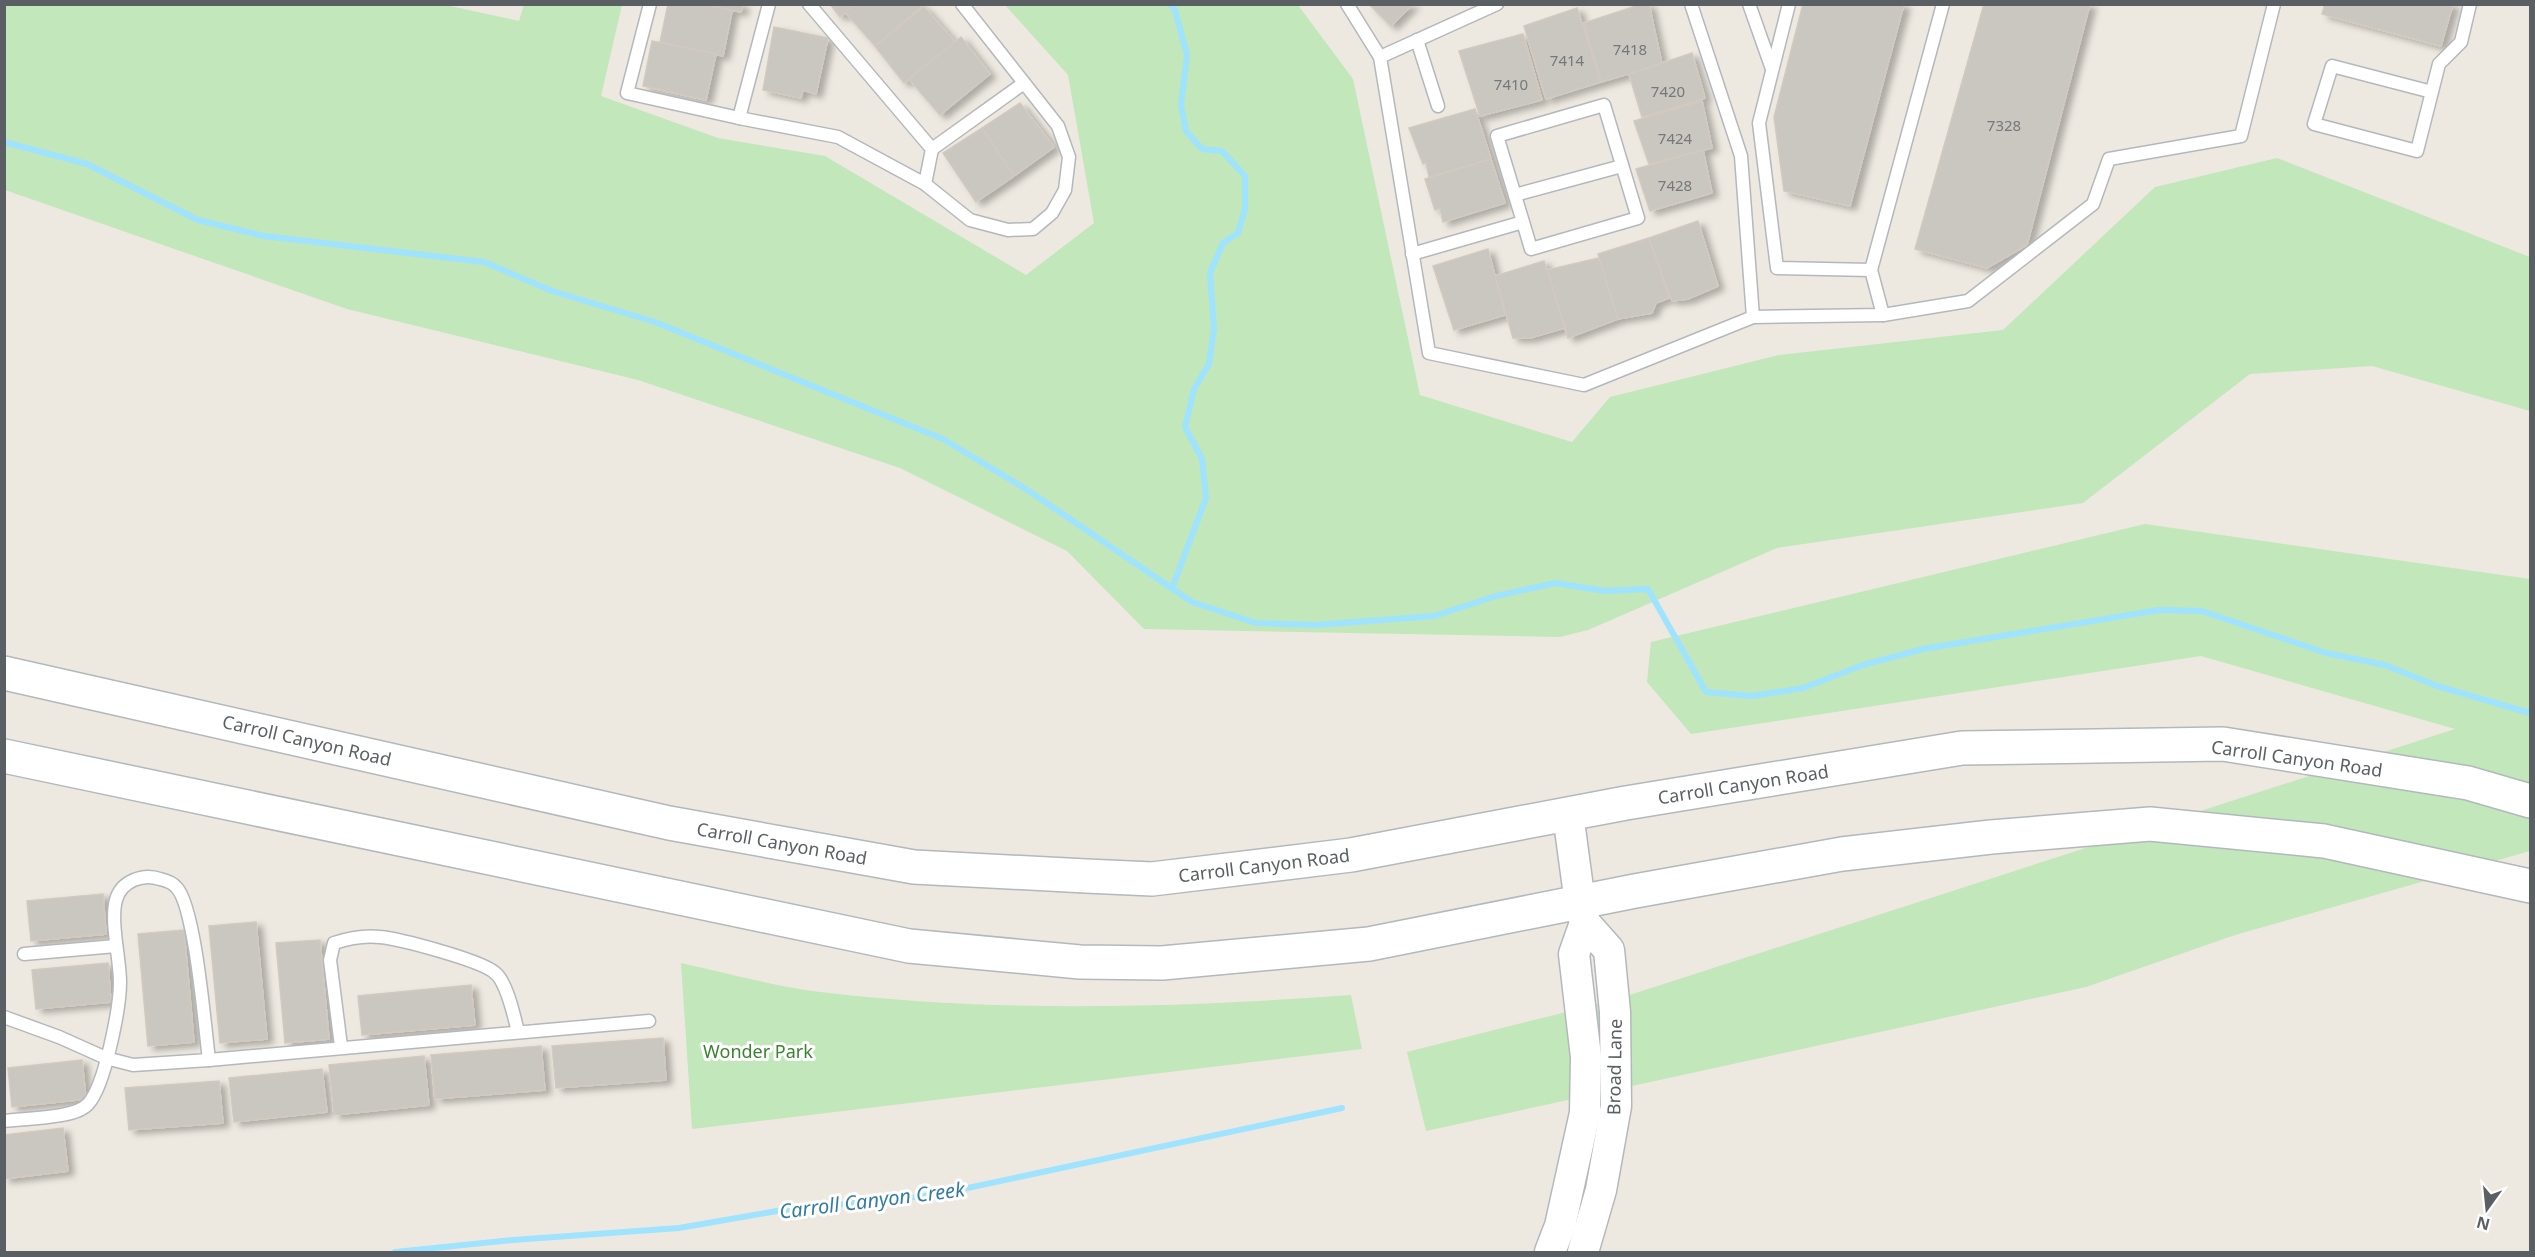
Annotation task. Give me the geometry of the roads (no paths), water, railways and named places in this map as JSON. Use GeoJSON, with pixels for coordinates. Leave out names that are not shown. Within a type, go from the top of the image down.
{"type":"FeatureCollection","features":[{"type":"Feature","properties":{"kind":"main road","name":"Carroll Canyon Road"},"geometry":{"type":"LineString","coordinates":[[6,679],[669,823],[914,867],[1152,879],[1351,855],[1568,814],[1962,748],[2211,744],[2468,783],[2530,801]]}},
{"type":"Feature","properties":{"kind":"main road"},"geometry":{"type":"LineString","coordinates":[[4,756],[909,946],[1080,962],[1162,963],[1369,944],[1583,913],[1842,854],[1990,837],[2150,824],[2324,841],[2529,886]]}},
{"type":"Feature","properties":{"kind":"street","name":"Broad Lane"},"geometry":{"type":"LineString","coordinates":[[1550,1252],[1560,1226],[1585,1113],[1586,1057],[1574,954],[1583,913],[1568,814]]}},
{"type":"Feature","properties":{"kind":"street","name":"Broad Lane"},"geometry":{"type":"LineString","coordinates":[[1582,1252],[1601,1190],[1616,1096],[1615,1012],[1609,950],[1583,913]]}},
{"type":"Feature","properties":{"kind":"lane"},"geometry":{"type":"LineString","coordinates":[[650,4],[627,93],[838,137],[925,184],[970,220],[1008,230],[1033,229],[1052,213],[1065,190],[1069,157],[1058,126],[962,4]]}},
{"type":"Feature","properties":{"kind":"lane"},"geometry":{"type":"LineString","coordinates":[[739,118],[769,4]]}},
{"type":"Feature","properties":{"kind":"lane"},"geometry":{"type":"LineString","coordinates":[[809,4],[932,149]]}},
{"type":"Feature","properties":{"kind":"lane"},"geometry":{"type":"LineString","coordinates":[[1347,4],[1380,57],[1429,353],[1584,386],[1753,317],[1883,315],[1968,301],[2093,204],[2109,159],[2241,136],[2274,4]]}},
{"type":"Feature","properties":{"kind":"lane"},"geometry":{"type":"LineString","coordinates":[[1380,57],[1497,4]]}},
{"type":"Feature","properties":{"kind":"lane"},"geometry":{"type":"LineString","coordinates":[[1691,4],[1741,156],[1753,317]]}},
{"type":"Feature","properties":{"kind":"lane"},"geometry":{"type":"LineString","coordinates":[[1749,4],[1772,70]]}},
{"type":"Feature","properties":{"kind":"lane"},"geometry":{"type":"LineString","coordinates":[[1789,4],[1759,123],[1777,268],[1871,270]]}},
{"type":"Feature","properties":{"kind":"lane"},"geometry":{"type":"LineString","coordinates":[[1883,315],[1871,270],[1943,4]]}},
{"type":"Feature","properties":{"kind":"lane"},"geometry":{"type":"LineString","coordinates":[[2432,92],[2332,66],[2314,124],[2417,151],[2432,92],[2439,64],[2461,42],[2470,4]]}},
{"type":"Feature","properties":{"kind":"lane"},"geometry":{"type":"LineString","coordinates":[[1417,40],[1438,106]]}},
{"type":"Feature","properties":{"kind":"lane"},"geometry":{"type":"LineString","coordinates":[[925,184],[932,149],[1024,83]]}},
{"type":"Feature","properties":{"kind":"lane"},"geometry":{"type":"LineString","coordinates":[[1604,105],[1638,218],[1531,249],[1515,195],[1497,136],[1604,105]]}},
{"type":"Feature","properties":{"kind":"lane"},"geometry":{"type":"LineString","coordinates":[[1515,195],[1622,166]]}},
{"type":"Feature","properties":{"kind":"lane"},"geometry":{"type":"LineString","coordinates":[[1412,254],[1523,222]]}},
{"type":"Feature","properties":{"kind":"lane"},"geometry":{"type":"LineString","coordinates":[[4,1121],[77,1113],[88,1104],[96,1089],[106,1058],[118,1007],[120,981],[116,946],[116,900],[124,885],[140,877],[158,878],[177,887],[188,910],[209,1060]]}},
{"type":"Feature","properties":{"kind":"lane"},"geometry":{"type":"LineString","coordinates":[[341,1046],[330,960],[334,943],[352,937],[380,937],[476,962],[496,973],[508,997],[518,1032]]}},
{"type":"Feature","properties":{"kind":"lane"},"geometry":{"type":"LineString","coordinates":[[24,954],[116,946]]}},
{"type":"Feature","properties":{"kind":"lane"},"geometry":{"type":"LineString","coordinates":[[4,1017],[59,1037],[106,1058],[133,1065],[649,1021]]}},
{"type":"Feature","properties":{"kind":"waterway"},"geometry":{"type":"LineString","coordinates":[[1170,4],[1175,10],[1187,55],[1181,105],[1186,131],[1202,149],[1222,151],[1245,176],[1245,209],[1238,233],[1223,243],[1210,273],[1214,328],[1209,364],[1194,389],[1185,427],[1202,459],[1206,498],[1172,588]]}},
{"type":"Feature","properties":{"kind":"waterway"},"geometry":{"type":"LineString","coordinates":[[4,142],[87,164],[198,220],[264,236],[484,262],[552,291],[655,322],[943,439],[1029,491],[1192,602],[1256,623],[1316,625],[1434,616],[1496,596],[1555,583],[1605,591],[1648,589],[1706,692],[1752,696],[1803,688],[1863,665],[1923,649],[2159,610],[2202,611],[2326,653],[2385,665],[2437,686],[2530,713]]}},
{"type":"Feature","properties":{"kind":"waterway","name":"Carroll Canyon Creek"},"geometry":{"type":"LineString","coordinates":[[395,1252],[513,1240],[679,1228],[783,1210],[935,1195],[1342,1108]]}},
{"type":"Feature","properties":{"kind":"park label","name":"Wonder Park"},"geometry":{"type":"Point","coordinates":[758,1051]}}]}
